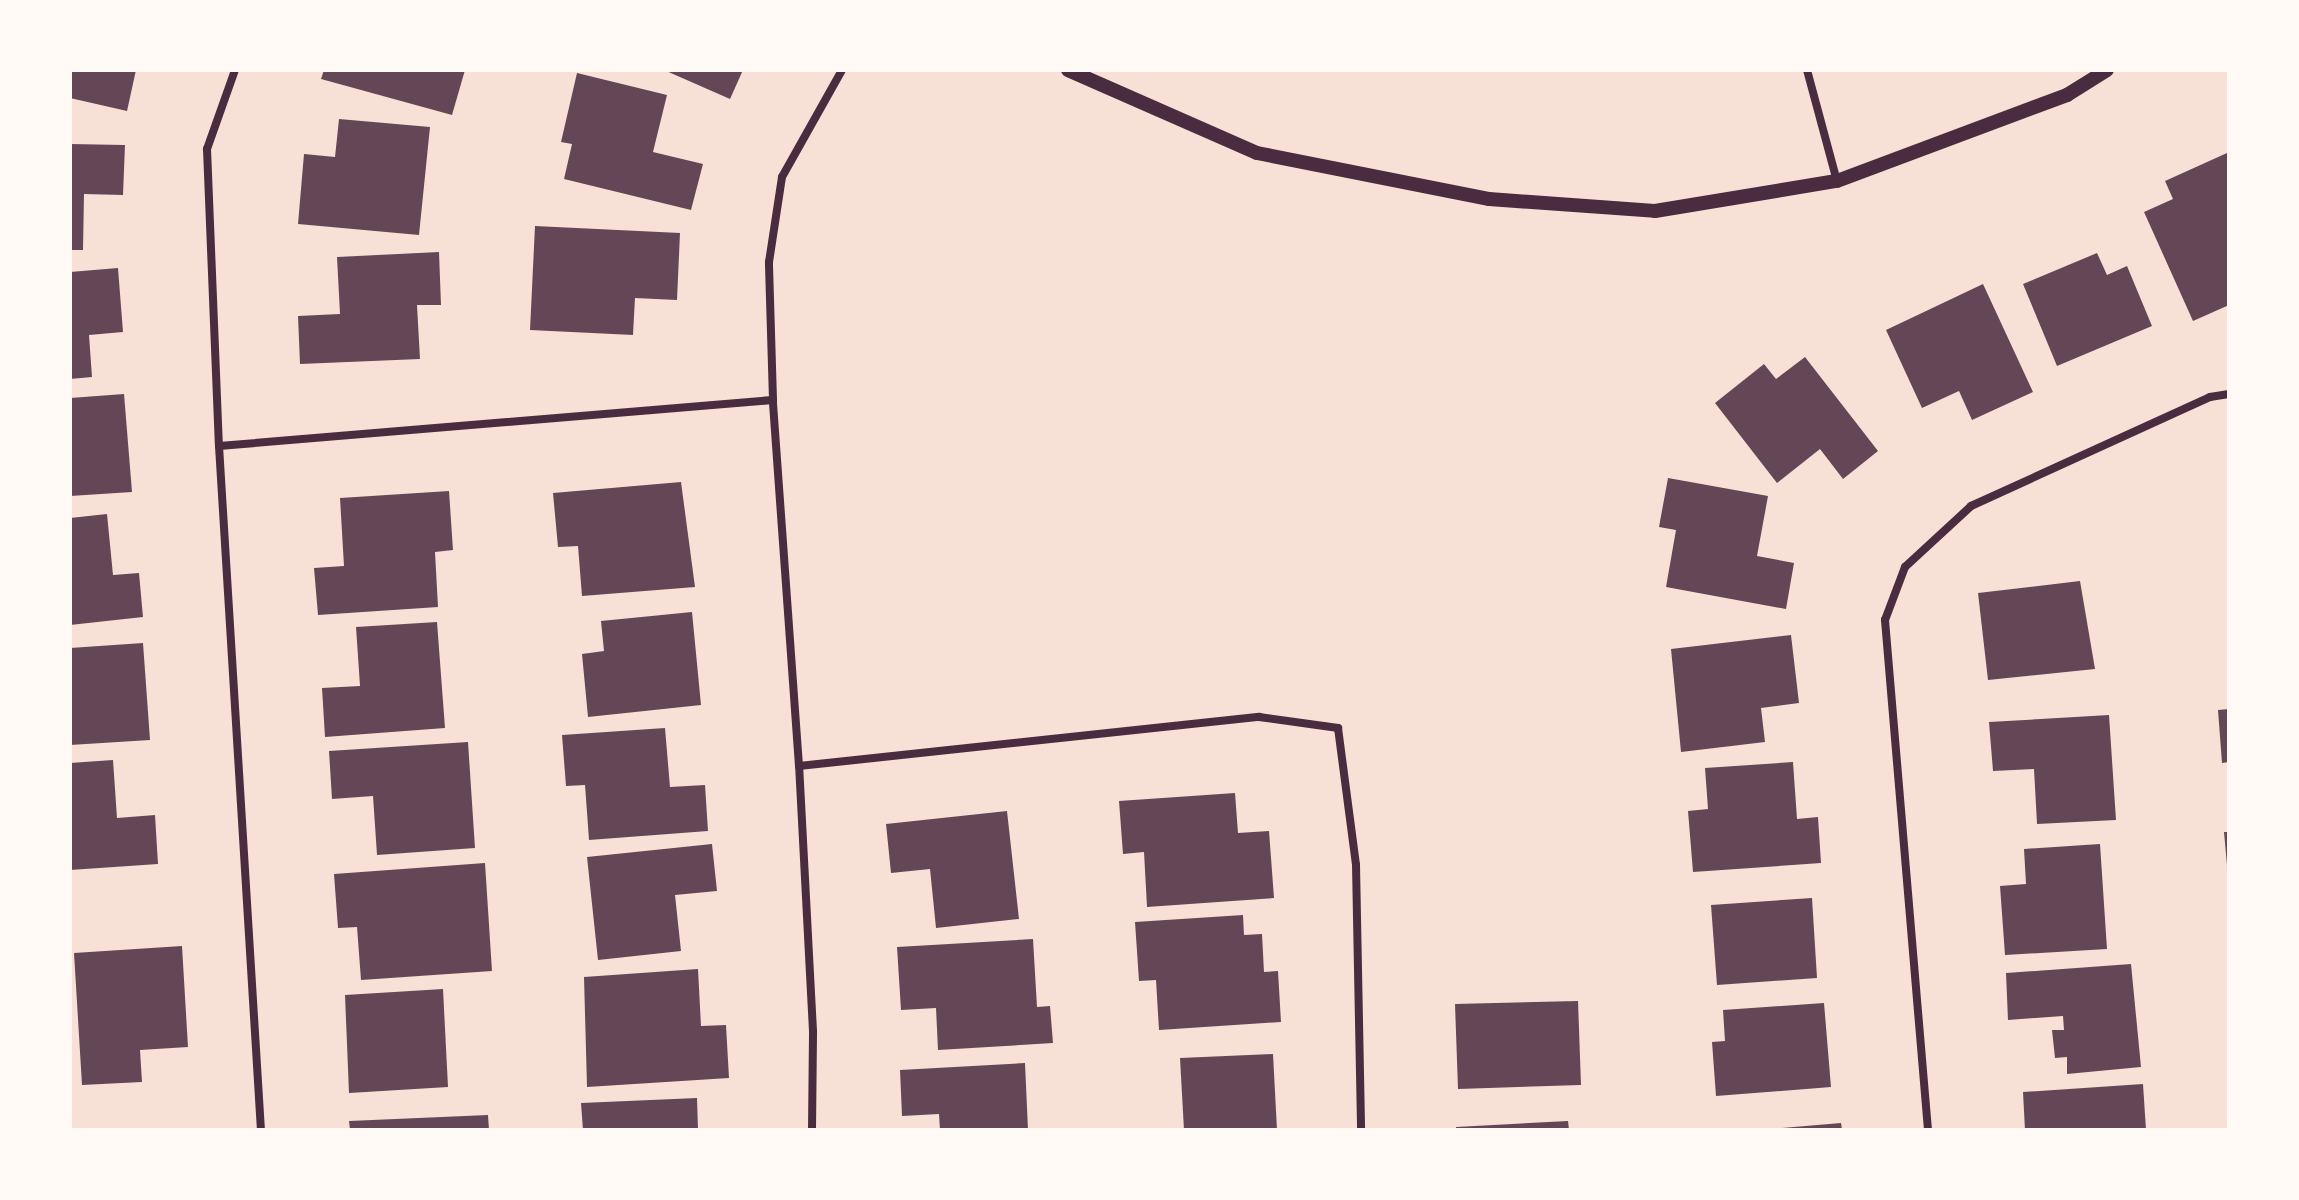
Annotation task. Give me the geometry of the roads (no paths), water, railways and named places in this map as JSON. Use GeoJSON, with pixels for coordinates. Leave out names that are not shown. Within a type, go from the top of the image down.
{"type":"FeatureCollection","features":[{"type":"Feature","properties":{"kind":"street"},"geometry":{"type":"LineString","coordinates":[[235,70],[207,149],[219,446],[261,1130]]}},
{"type":"Feature","properties":{"kind":"street"},"geometry":{"type":"LineString","coordinates":[[812,1130],[813,1031],[799,766],[773,400],[769,262],[782,177],[842,70]]}},
{"type":"Feature","properties":{"kind":"street"},"geometry":{"type":"LineString","coordinates":[[1068,70],[1257,153],[1489,199],[1655,211],[1837,181],[2067,95],[2107,70]]}},
{"type":"Feature","properties":{"kind":"street"},"geometry":{"type":"LineString","coordinates":[[1807,70],[1837,181]]}},
{"type":"Feature","properties":{"kind":"street"},"geometry":{"type":"LineString","coordinates":[[1928,1130],[1885,620],[1905,567],[1971,506],[2210,397],[2229,394]]}},
{"type":"Feature","properties":{"kind":"street"},"geometry":{"type":"LineString","coordinates":[[219,446],[773,400]]}},
{"type":"Feature","properties":{"kind":"street"},"geometry":{"type":"LineString","coordinates":[[799,766],[1259,717],[1338,728],[1356,865],[1361,1130]]}}]}
